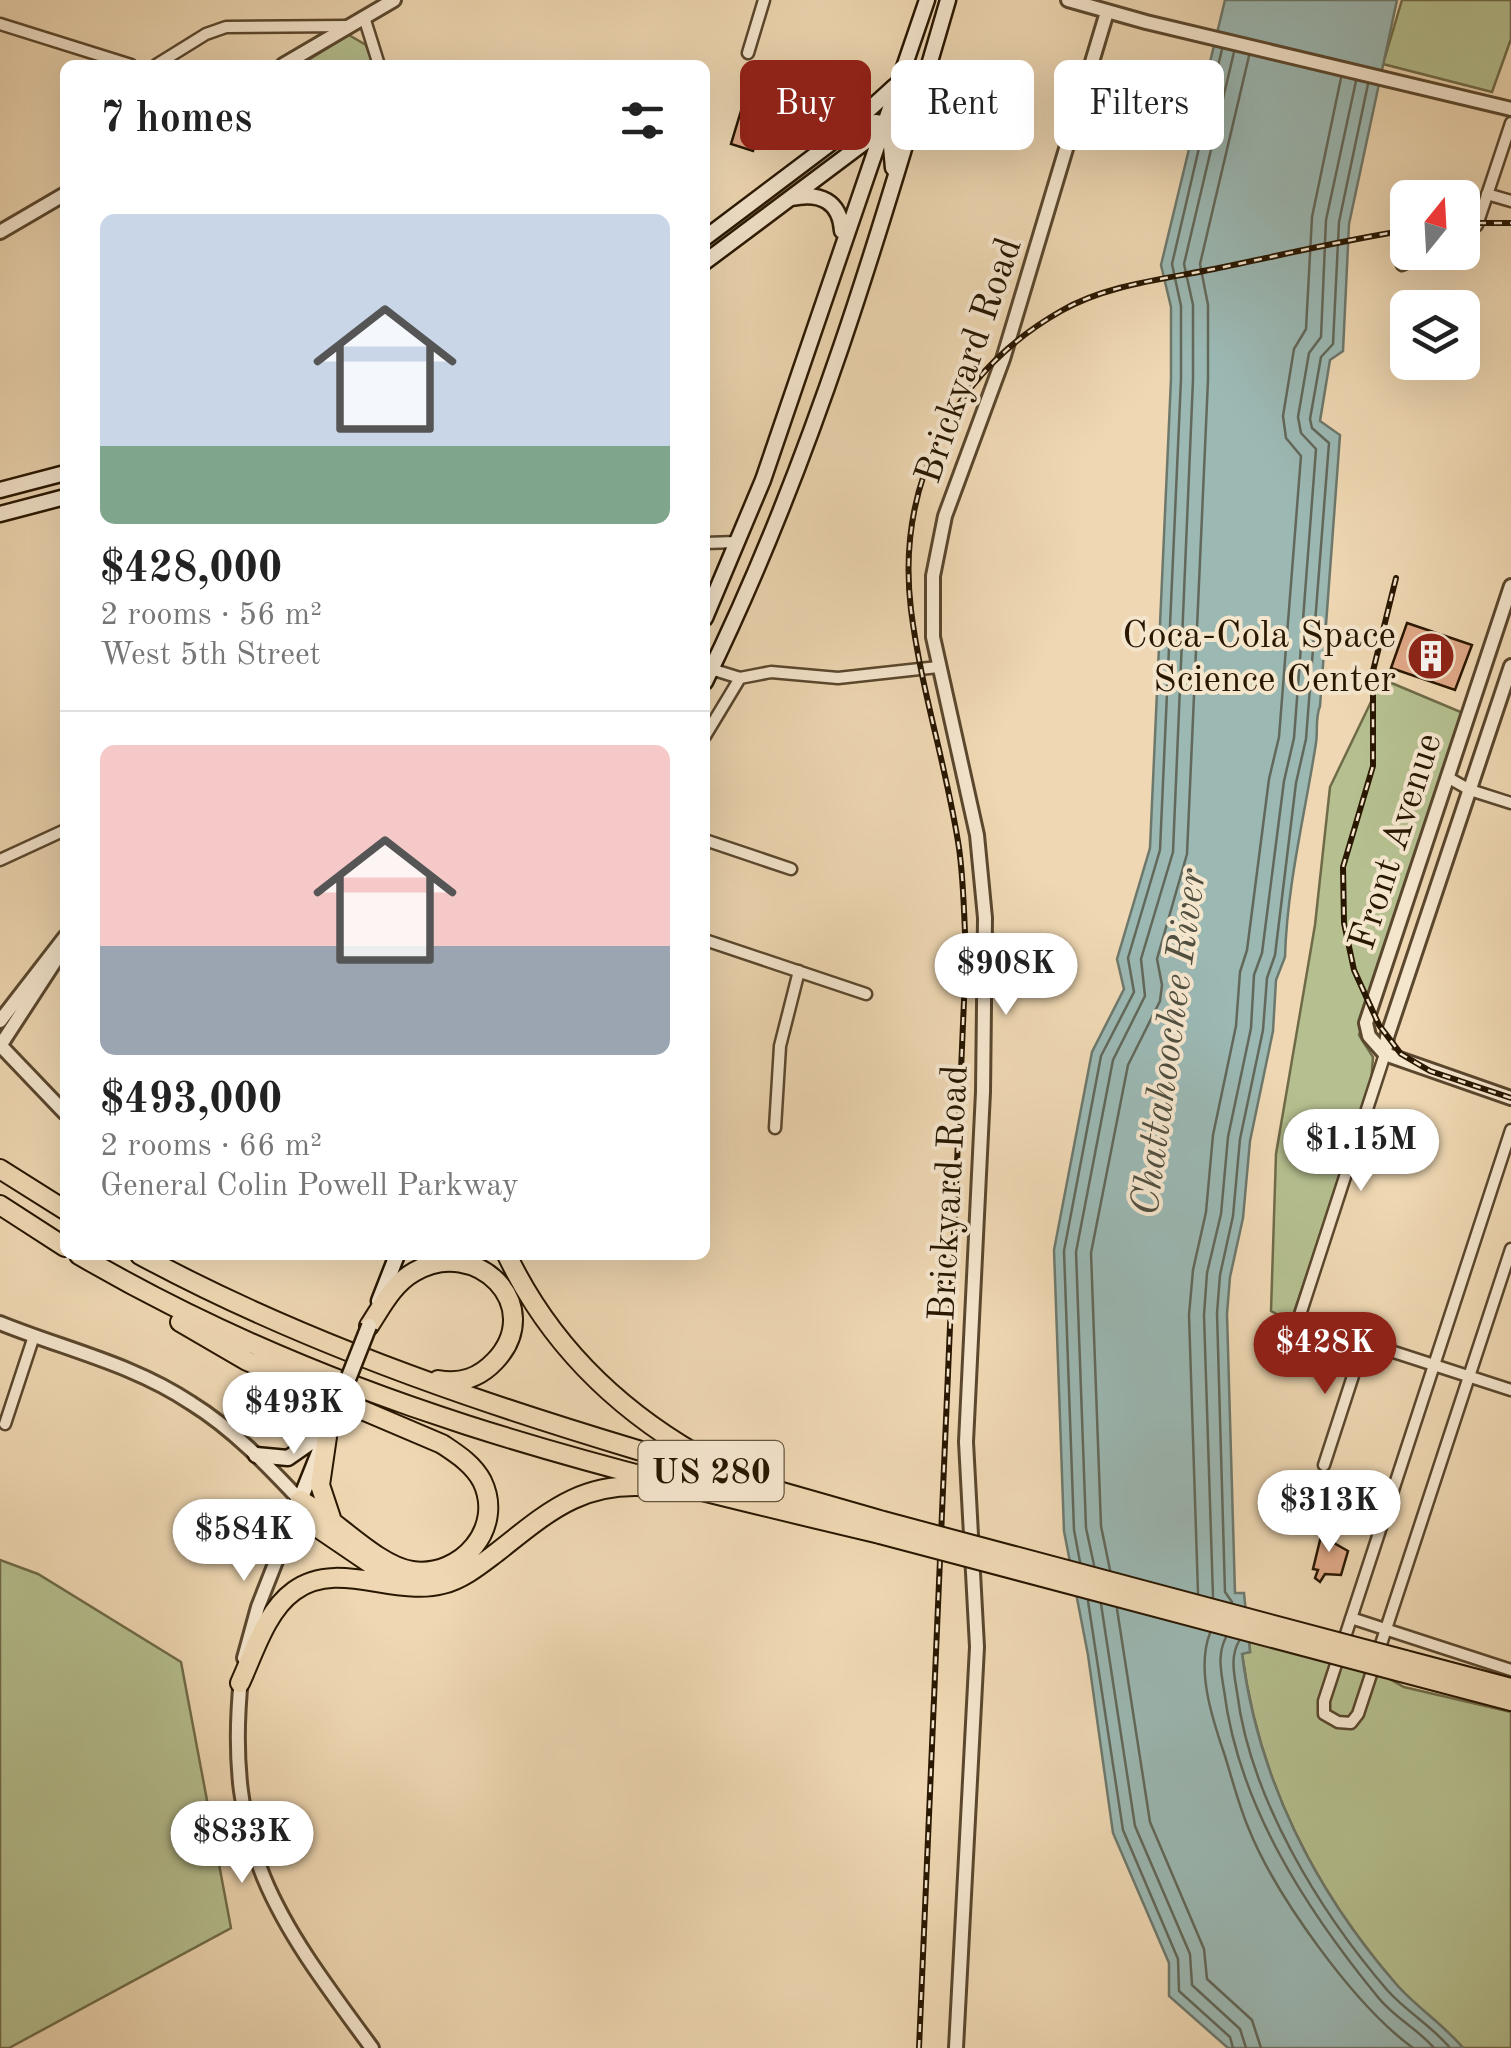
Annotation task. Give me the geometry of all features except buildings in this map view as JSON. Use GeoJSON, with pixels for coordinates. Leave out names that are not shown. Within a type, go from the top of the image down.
{"type":"FeatureCollection","features":[{"type":"Feature","properties":{"kind":"highway"},"geometry":{"type":"LineString","coordinates":[[0,1169],[60,1207]]}},
{"type":"Feature","properties":{"kind":"highway"},"geometry":{"type":"LineString","coordinates":[[0,1205],[60,1243]]}},
{"type":"Feature","properties":{"kind":"highway","name":"US 280"},"geometry":{"type":"LineString","coordinates":[[88,1260],[237,1339],[379,1398],[505,1440],[702,1492],[881,1528],[1403,1666],[1511,1701]]}},
{"type":"Feature","properties":{"kind":"highway","name":"US 280"},"geometry":{"type":"LineString","coordinates":[[150,1260],[285,1327],[471,1399],[743,1480],[881,1528]]}},
{"type":"Feature","properties":{"kind":"highway"},"geometry":{"type":"LineString","coordinates":[[369,1326],[397,1285],[416,1271],[456,1260]]}},
{"type":"Feature","properties":{"kind":"highway"},"geometry":{"type":"LineString","coordinates":[[403,1374],[450,1382],[475,1378],[504,1352],[512,1332],[512,1311],[505,1291],[477,1260]]}},
{"type":"Feature","properties":{"kind":"highway"},"geometry":{"type":"LineString","coordinates":[[478,1260],[529,1296]]}},
{"type":"Feature","properties":{"kind":"highway"},"geometry":{"type":"LineString","coordinates":[[510,1260],[529,1296],[570,1351],[631,1412],[673,1442],[743,1480]]}},
{"type":"Feature","properties":{"kind":"highway"},"geometry":{"type":"LineString","coordinates":[[110,1273],[192,1330],[247,1361],[442,1444],[468,1462],[481,1478],[488,1498],[488,1520],[474,1547],[449,1567],[429,1572],[408,1570],[388,1562],[331,1518],[300,1500]]}},
{"type":"Feature","properties":{"kind":"highway"},"geometry":{"type":"LineString","coordinates":[[328,1430],[320,1485],[331,1518]]}},
{"type":"Feature","properties":{"kind":"highway"},"geometry":{"type":"LineString","coordinates":[[240,1683],[274,1612],[296,1589],[340,1578],[416,1589],[448,1583],[474,1569],[555,1506],[583,1492],[633,1485],[702,1492]]}},
{"type":"Feature","properties":{"kind":"highway"},"geometry":{"type":"LineString","coordinates":[[300,1500],[315,1526],[338,1545],[380,1574],[416,1589]]}},
{"type":"Feature","properties":{"kind":"highway","name":"US 280"},"geometry":{"type":"LineString","coordinates":[[1403,1666],[1511,1688]]}},
{"type":"Feature","properties":{"kind":"main road"},"geometry":{"type":"LineString","coordinates":[[906,60],[926,0]]}},
{"type":"Feature","properties":{"kind":"main road"},"geometry":{"type":"LineString","coordinates":[[931,60],[948,0]]}},
{"type":"Feature","properties":{"kind":"main road"},"geometry":{"type":"LineString","coordinates":[[871,108],[891,89]]}},
{"type":"Feature","properties":{"kind":"main road"},"geometry":{"type":"LineString","coordinates":[[710,606],[773,451],[843,237],[891,107]]}},
{"type":"Feature","properties":{"kind":"main road"},"geometry":{"type":"LineString","coordinates":[[710,258],[891,119]]}},
{"type":"Feature","properties":{"kind":"main road"},"geometry":{"type":"LineString","coordinates":[[871,125],[885,125]]}},
{"type":"Feature","properties":{"kind":"main road"},"geometry":{"type":"LineString","coordinates":[[885,125],[894,174]]}},
{"type":"Feature","properties":{"kind":"main road"},"geometry":{"type":"LineString","coordinates":[[710,234],[822,150]]}},
{"type":"Feature","properties":{"kind":"main road"},"geometry":{"type":"LineString","coordinates":[[710,671],[757,570],[797,469],[902,150]]}},
{"type":"Feature","properties":{"kind":"main road"},"geometry":{"type":"LineString","coordinates":[[766,192],[782,203],[823,197],[833,204],[841,218],[843,237]]}},
{"type":"Feature","properties":{"kind":"main road"},"geometry":{"type":"LineString","coordinates":[[0,490],[60,475]]}},
{"type":"Feature","properties":{"kind":"main road"},"geometry":{"type":"LineString","coordinates":[[0,514],[60,497]]}},
{"type":"Feature","properties":{"kind":"main road"},"geometry":{"type":"LineString","coordinates":[[381,1295],[384,1260]]}},
{"type":"Feature","properties":{"kind":"main road"},"geometry":{"type":"LineString","coordinates":[[300,1500],[395,1260]]}},
{"type":"Feature","properties":{"kind":"main road"},"geometry":{"type":"LineString","coordinates":[[256,1455],[288,1458],[328,1430]]}},
{"type":"Feature","properties":{"kind":"street"},"geometry":{"type":"LineString","coordinates":[[291,60],[394,0]]}},
{"type":"Feature","properties":{"kind":"street"},"geometry":{"type":"LineString","coordinates":[[748,53],[764,0]]}},
{"type":"Feature","properties":{"kind":"street"},"geometry":{"type":"LineString","coordinates":[[1068,0],[1511,109]]}},
{"type":"Feature","properties":{"kind":"street","name":"Brickyard Road"},"geometry":{"type":"LineString","coordinates":[[956,2048],[977,1647],[966,1442],[984,1046],[985,918],[975,822],[938,668],[932,607],[937,546],[1003,360],[1108,12]]}},
{"type":"Feature","properties":{"kind":"street"},"geometry":{"type":"LineString","coordinates":[[364,18],[377,60]]}},
{"type":"Feature","properties":{"kind":"street"},"geometry":{"type":"LineString","coordinates":[[0,24],[116,60]]}},
{"type":"Feature","properties":{"kind":"street"},"geometry":{"type":"LineString","coordinates":[[165,60],[226,27],[349,26]]}},
{"type":"Feature","properties":{"kind":"street"},"geometry":{"type":"LineString","coordinates":[[1480,215],[1511,123]]}},
{"type":"Feature","properties":{"kind":"street"},"geometry":{"type":"LineString","coordinates":[[1488,194],[1511,201]]}},
{"type":"Feature","properties":{"kind":"street"},"geometry":{"type":"LineString","coordinates":[[0,232],[60,197]]}},
{"type":"Feature","properties":{"kind":"street"},"geometry":{"type":"LineString","coordinates":[[710,543],[737,542]]}},
{"type":"Feature","properties":{"kind":"street","name":"Front Avenue"},"geometry":{"type":"LineString","coordinates":[[1385,1054],[1369,1036],[1366,1023],[1511,586]]}},
{"type":"Feature","properties":{"kind":"street","name":"Front Avenue"},"geometry":{"type":"LineString","coordinates":[[1364,1342],[1298,1321],[1511,666]]}},
{"type":"Feature","properties":{"kind":"street"},"geometry":{"type":"LineString","coordinates":[[710,675],[740,678],[772,672],[853,678],[938,668]]}},
{"type":"Feature","properties":{"kind":"street"},"geometry":{"type":"LineString","coordinates":[[710,728],[740,678]]}},
{"type":"Feature","properties":{"kind":"street"},"geometry":{"type":"LineString","coordinates":[[1447,776],[1470,790],[1511,803]]}},
{"type":"Feature","properties":{"kind":"street"},"geometry":{"type":"LineString","coordinates":[[0,860],[60,832]]}},
{"type":"Feature","properties":{"kind":"street"},"geometry":{"type":"LineString","coordinates":[[710,842],[791,869]]}},
{"type":"Feature","properties":{"kind":"street"},"geometry":{"type":"LineString","coordinates":[[710,942],[866,994]]}},
{"type":"Feature","properties":{"kind":"street"},"geometry":{"type":"LineString","coordinates":[[0,1021],[60,943]]}},
{"type":"Feature","properties":{"kind":"street"},"geometry":{"type":"LineString","coordinates":[[60,954],[0,1045],[60,1108]]}},
{"type":"Feature","properties":{"kind":"street"},"geometry":{"type":"LineString","coordinates":[[775,1128],[780,1046],[799,972]]}},
{"type":"Feature","properties":{"kind":"street"},"geometry":{"type":"LineString","coordinates":[[1385,1054],[1511,1098]]}},
{"type":"Feature","properties":{"kind":"street"},"geometry":{"type":"LineString","coordinates":[[0,1063],[24,1070]]}},
{"type":"Feature","properties":{"kind":"street"},"geometry":{"type":"LineString","coordinates":[[1511,1130],[1323,1707],[1326,1716],[1338,1722],[1349,1724],[1357,1717],[1511,1249]]}},
{"type":"Feature","properties":{"kind":"street"},"geometry":{"type":"LineString","coordinates":[[0,1323],[98,1357],[180,1396],[231,1432],[300,1500],[254,1621],[240,1683],[240,1792],[263,1882],[308,1962],[372,2048]]}},
{"type":"Feature","properties":{"kind":"street"},"geometry":{"type":"LineString","coordinates":[[5,1424],[34,1336]]}},
{"type":"Feature","properties":{"kind":"street"},"geometry":{"type":"LineString","coordinates":[[1324,1465],[1364,1342],[1511,1390]]}},
{"type":"Feature","properties":{"kind":"street"},"geometry":{"type":"LineString","coordinates":[[1351,1618],[1511,1670]]}},
{"type":"Feature","properties":{"kind":"green space"},"geometry":{"type":"Polygon","coordinates":[[[1402,0],[1511,0],[1511,39],[1492,92],[1383,64],[1402,0]]]}},
{"type":"Feature","properties":{"kind":"green space"},"geometry":{"type":"Polygon","coordinates":[[[349,35],[366,45],[371,60],[308,60],[349,35]]]}},
{"type":"Feature","properties":{"kind":"green space"},"geometry":{"type":"Polygon","coordinates":[[[1382,679],[1463,713],[1359,1035],[1373,1057],[1371,1084],[1291,1321],[1271,1311],[1276,1154],[1315,925],[1330,787],[1382,679]]]}},
{"type":"Feature","properties":{"kind":"green space"},"geometry":{"type":"Polygon","coordinates":[[[0,1560],[38,1574],[181,1662],[231,1928],[9,2048],[0,2048],[0,1560]]]}},
{"type":"Feature","properties":{"kind":"green space"},"geometry":{"type":"Polygon","coordinates":[[[1249,1640],[1384,1676],[1404,1687],[1511,1712],[1511,2048],[1463,2048],[1396,1984],[1340,1910],[1294,1830],[1261,1744],[1242,1653],[1250,1652],[1249,1640]]]}},
{"type":"Feature","properties":{"kind":"water","name":"Chattahoochee River"},"geometry":{"type":"Polygon","coordinates":[[[1225,0],[1397,0],[1349,224],[1343,351],[1330,360],[1320,421],[1340,435],[1320,706],[1293,876],[1285,957],[1276,980],[1273,1031],[1250,1141],[1243,1218],[1230,1277],[1227,1314],[1235,1593],[1244,1593],[1250,1652],[1242,1654],[1261,1745],[1294,1830],[1315,1871],[1366,1948],[1396,1984],[1463,2048],[1228,2048],[1169,1996],[1169,1963],[1113,1833],[1088,1655],[1064,1531],[1054,1250],[1092,1052],[1124,989],[1117,959],[1150,848],[1171,379],[1171,307],[1161,265],[1189,150],[1224,150],[1224,60],[1211,60],[1225,0]]]}},
{"type":"Feature","properties":{"kind":"railway"},"geometry":{"type":"LineString","coordinates":[[1480,223],[1511,223]]}},
{"type":"Feature","properties":{"kind":"railway"},"geometry":{"type":"LineString","coordinates":[[919,2048],[966,954],[959,848],[911,610],[909,564],[913,520],[923,477],[940,437],[989,366],[1023,337],[1078,302],[1136,284],[1390,233]]}},
{"type":"Feature","properties":{"kind":"railway"},"geometry":{"type":"LineString","coordinates":[[1396,578],[1373,671],[1373,766],[1343,867],[1344,923],[1354,970],[1379,1025],[1401,1054],[1430,1071],[1511,1098]]}},
{"type":"Feature","properties":{"kind":"place","name":"Coca-Cola Space Science Center"},"geometry":{"type":"Point","coordinates":[1431,656]}}]}
